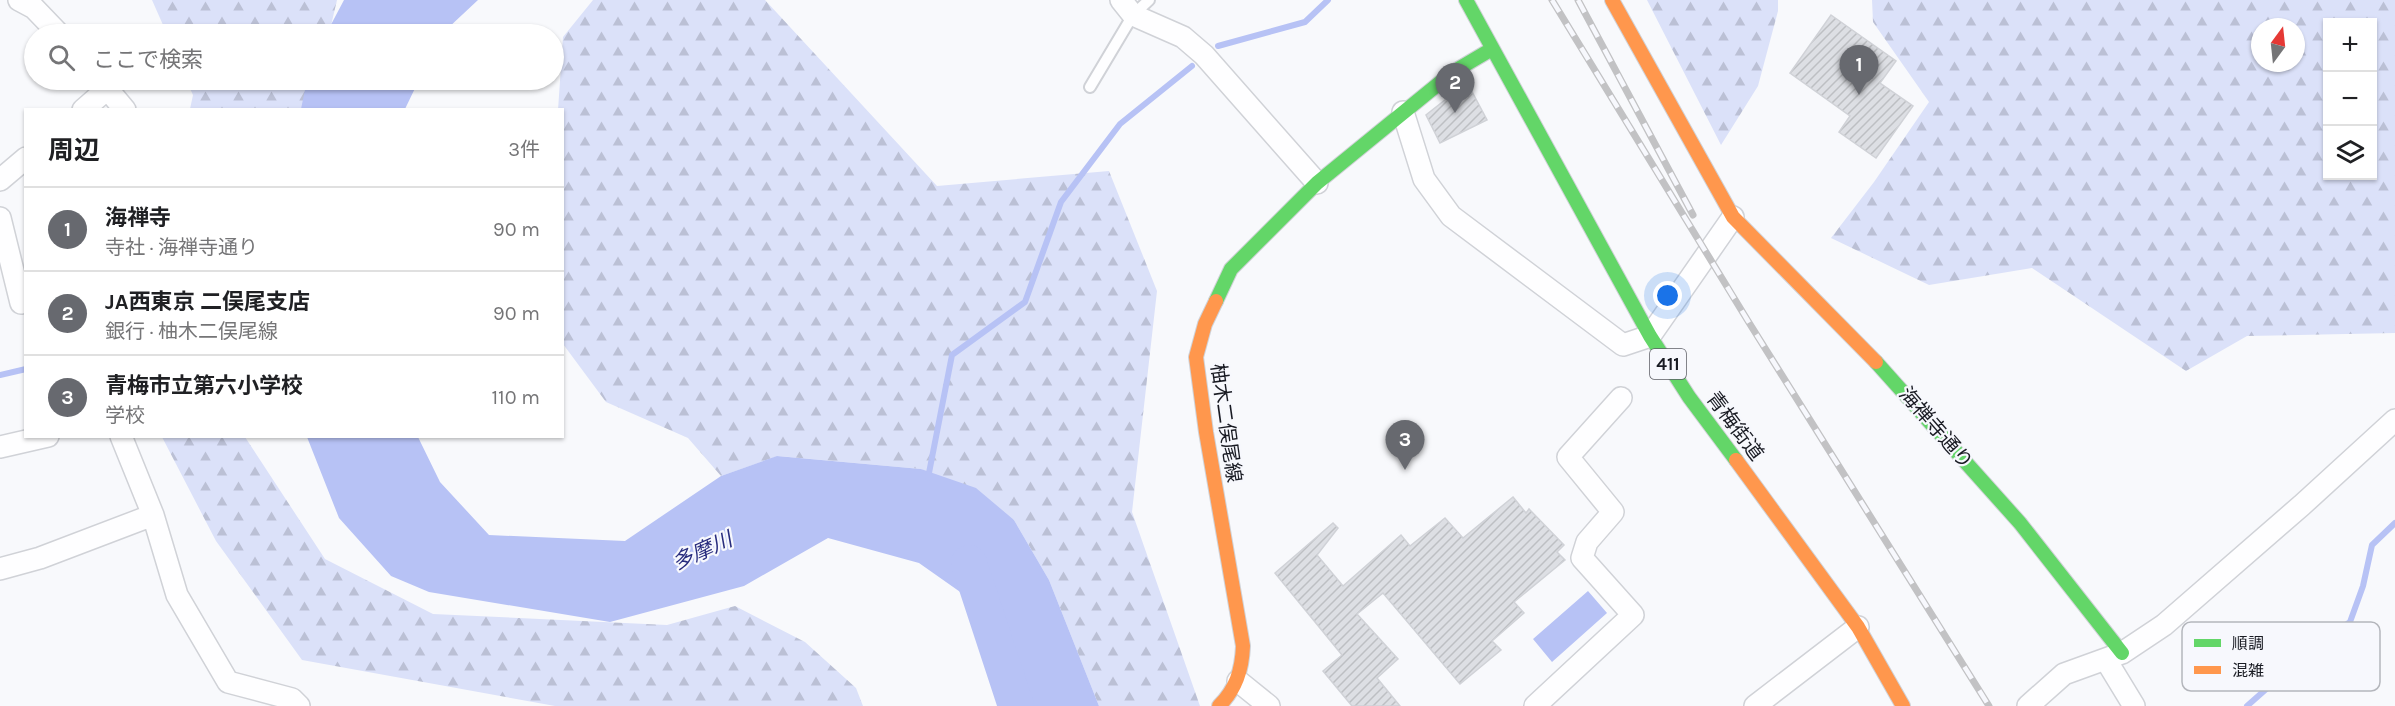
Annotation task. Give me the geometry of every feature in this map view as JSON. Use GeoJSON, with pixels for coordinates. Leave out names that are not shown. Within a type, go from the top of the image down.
{"type":"FeatureCollection","features":[{"type":"Feature","properties":{"kind":"main road","name":"青梅街道"},"geometry":{"type":"LineString","coordinates":[[1466,0],[1650,336],[1689,398],[1858,627],[1903,706]]}},
{"type":"Feature","properties":{"kind":"main road","name":"海禅寺通り"},"geometry":{"type":"LineString","coordinates":[[1612,0],[1733,217],[1906,393],[1942,437],[2020,523],[2114,657]]}},
{"type":"Feature","properties":{"kind":"main road","name":"柚木二俣尾線"},"geometry":{"type":"LineString","coordinates":[[1219,706],[1238,681],[1243,659],[1240,624],[1206,432],[1196,357],[1205,324],[1231,268],[1317,183],[1453,72],[1492,49]]}},
{"type":"Feature","properties":{"kind":"street"},"geometry":{"type":"LineString","coordinates":[[19,0],[34,8],[49,24]]}},
{"type":"Feature","properties":{"kind":"street"},"geometry":{"type":"LineString","coordinates":[[1127,8],[1183,37],[1204,55],[1317,183]]}},
{"type":"Feature","properties":{"kind":"street"},"geometry":{"type":"LineString","coordinates":[[85,108],[99,90]]}},
{"type":"Feature","properties":{"kind":"street"},"geometry":{"type":"LineString","coordinates":[[109,90],[123,108]]}},
{"type":"Feature","properties":{"kind":"street"},"geometry":{"type":"LineString","coordinates":[[1403,112],[1424,179],[1452,216],[1623,345],[1650,336],[1733,217]]}},
{"type":"Feature","properties":{"kind":"street"},"geometry":{"type":"LineString","coordinates":[[0,180],[24,160]]}},
{"type":"Feature","properties":{"kind":"street"},"geometry":{"type":"LineString","coordinates":[[0,218],[3,244],[21,303]]}},
{"type":"Feature","properties":{"kind":"street"},"geometry":{"type":"LineString","coordinates":[[1535,706],[1633,615],[1582,558],[1587,542],[1613,512],[1568,457],[1621,398]]}},
{"type":"Feature","properties":{"kind":"street"},"geometry":{"type":"LineString","coordinates":[[2028,706],[2064,674],[2114,657],[2164,625],[2302,505],[2395,420]]}},
{"type":"Feature","properties":{"kind":"street"},"geometry":{"type":"LineString","coordinates":[[0,447],[39,438]]}},
{"type":"Feature","properties":{"kind":"street"},"geometry":{"type":"LineString","coordinates":[[122,438],[153,515],[177,595],[228,682],[292,699],[299,706]]}},
{"type":"Feature","properties":{"kind":"street"},"geometry":{"type":"LineString","coordinates":[[0,569],[40,558],[153,515]]}},
{"type":"Feature","properties":{"kind":"street"},"geometry":{"type":"LineString","coordinates":[[1755,706],[1858,627]]}},
{"type":"Feature","properties":{"kind":"street","name":"海禅寺通り"},"geometry":{"type":"LineString","coordinates":[[2114,657],[2134,706]]}},
{"type":"Feature","properties":{"kind":"street"},"geometry":{"type":"LineString","coordinates":[[1238,681],[1258,706]]}},
{"type":"Feature","properties":{"kind":"street"},"geometry":{"type":"LineString","coordinates":[[1238,681],[1269,706]]}},
{"type":"Feature","properties":{"kind":"lane"},"geometry":{"type":"LineString","coordinates":[[1090,87],[1127,8],[1149,0]]}},
{"type":"Feature","properties":{"kind":"green space"},"geometry":{"type":"Polygon","coordinates":[[[152,0],[337,0],[331,24],[163,24],[152,0]]]}},
{"type":"Feature","properties":{"kind":"green space"},"geometry":{"type":"Polygon","coordinates":[[[593,0],[765,0],[937,186],[1109,171],[1157,291],[1132,512],[1200,706],[1099,706],[1049,580],[1014,520],[921,469],[778,456],[721,476],[688,438],[606,402],[564,345],[564,108],[558,108],[559,90],[564,90],[564,36],[593,0]]]}},
{"type":"Feature","properties":{"kind":"green space"},"geometry":{"type":"Polygon","coordinates":[[[1647,0],[1778,0],[1778,11],[1758,86],[1721,145],[1647,0]]]}},
{"type":"Feature","properties":{"kind":"green space"},"geometry":{"type":"Polygon","coordinates":[[[1872,0],[2395,0],[2395,333],[2247,336],[2186,371],[2032,268],[1929,285],[1831,238],[1874,182],[1929,102],[1873,22],[1872,0]]]}},
{"type":"Feature","properties":{"kind":"green space"},"geometry":{"type":"Polygon","coordinates":[[[191,90],[317,90],[312,108],[190,108],[193,95],[191,90]]]}},
{"type":"Feature","properties":{"kind":"green space"},"geometry":{"type":"Polygon","coordinates":[[[163,438],[246,438],[325,559],[433,614],[667,625],[735,606],[805,642],[856,688],[863,706],[555,706],[302,660],[216,541],[163,438]]]}},
{"type":"Feature","properties":{"kind":"water"},"geometry":{"type":"Polygon","coordinates":[[[344,0],[478,0],[452,24],[331,24],[344,0]]]}},
{"type":"Feature","properties":{"kind":"water"},"geometry":{"type":"Polygon","coordinates":[[[305,90],[414,90],[405,108],[301,108],[305,90]]]}},
{"type":"Feature","properties":{"kind":"water"},"geometry":{"type":"Polygon","coordinates":[[[307,438],[418,438],[440,482],[489,535],[625,541],[721,476],[777,456],[921,469],[976,488],[1014,520],[1049,580],[1099,706],[1004,706],[1000,620],[919,563],[828,538],[744,586],[610,622],[429,592],[391,576],[339,518],[307,438]]]}},
{"type":"Feature","properties":{"kind":"water"},"geometry":{"type":"Polygon","coordinates":[[[1588,591],[1607,613],[1552,662],[1533,639],[1588,591]]]}},
{"type":"Feature","properties":{"kind":"building"},"geometry":{"type":"Polygon","coordinates":[[[1831,15],[1896,61],[1880,83],[1913,106],[1876,158],[1839,132],[1850,116],[1790,73],[1831,15]]]}},
{"type":"Feature","properties":{"kind":"building"},"geometry":{"type":"Polygon","coordinates":[[[1468,84],[1487,120],[1440,143],[1426,115],[1468,84]]]}},
{"type":"Feature","properties":{"kind":"building"},"geometry":{"type":"Polygon","coordinates":[[[1513,497],[1526,513],[1529,509],[1564,545],[1557,552],[1565,560],[1514,602],[1524,613],[1492,641],[1501,650],[1460,684],[1383,593],[1357,614],[1398,659],[1377,678],[1400,706],[1352,706],[1323,671],[1342,655],[1275,573],[1333,523],[1338,528],[1317,555],[1343,586],[1401,535],[1410,546],[1445,518],[1463,538],[1513,497]]]}},
{"type":"Feature","properties":{"kind":"waterway"},"geometry":{"type":"LineString","coordinates":[[1218,46],[1305,22],[1328,0]]}},
{"type":"Feature","properties":{"kind":"waterway"},"geometry":{"type":"LineString","coordinates":[[928,478],[952,355],[1025,302],[1061,202],[1120,124],[1192,66]]}},
{"type":"Feature","properties":{"kind":"waterway"},"geometry":{"type":"LineString","coordinates":[[0,375],[24,369]]}},
{"type":"Feature","properties":{"kind":"waterway"},"geometry":{"type":"LineString","coordinates":[[2350,622],[2363,586],[2372,545],[2395,523]]}},
{"type":"Feature","properties":{"kind":"waterway","name":"多摩川"},"geometry":{"type":"LineString","coordinates":[[969,563],[1016,706]]}},
{"type":"Feature","properties":{"kind":"waterway"},"geometry":{"type":"LineString","coordinates":[[2247,706],[2264,691]]}},
{"type":"Feature","properties":{"kind":"railway"},"geometry":{"type":"LineString","coordinates":[[1552,0],[1748,321],[1989,706]]}},
{"type":"Feature","properties":{"kind":"railway"},"geometry":{"type":"LineString","coordinates":[[1578,0],[1693,215]]}},
{"type":"Feature","properties":{"kind":"traffic: fast"},"geometry":{"type":"LineString","coordinates":[[1466,0],[1650,336],[1689,397],[1736,460]]}},
{"type":"Feature","properties":{"kind":"traffic: fast"},"geometry":{"type":"LineString","coordinates":[[1216,301],[1231,269],[1317,183],[1453,72],[1492,49]]}},
{"type":"Feature","properties":{"kind":"traffic: fast"},"geometry":{"type":"LineString","coordinates":[[1876,362],[2020,523],[2122,653]]}},
{"type":"Feature","properties":{"kind":"traffic: slow"},"geometry":{"type":"LineString","coordinates":[[1612,0],[1733,217],[1876,362]]}},
{"type":"Feature","properties":{"kind":"traffic: slow"},"geometry":{"type":"LineString","coordinates":[[1216,301],[1205,324],[1196,357],[1206,432],[1243,646],[1237,679],[1230,693],[1219,706]]}},
{"type":"Feature","properties":{"kind":"traffic: slow"},"geometry":{"type":"LineString","coordinates":[[1736,460],[1858,627],[1903,706]]}},
{"type":"Feature","properties":{"kind":"place","name":"海禅寺"},"geometry":{"type":"Point","coordinates":[1859,95]}},
{"type":"Feature","properties":{"kind":"place","name":"JA西東京 二俣尾支店"},"geometry":{"type":"Point","coordinates":[1455,113]}},
{"type":"Feature","properties":{"kind":"place","name":"青梅市立第六小学校"},"geometry":{"type":"Point","coordinates":[1405,470]}}]}
